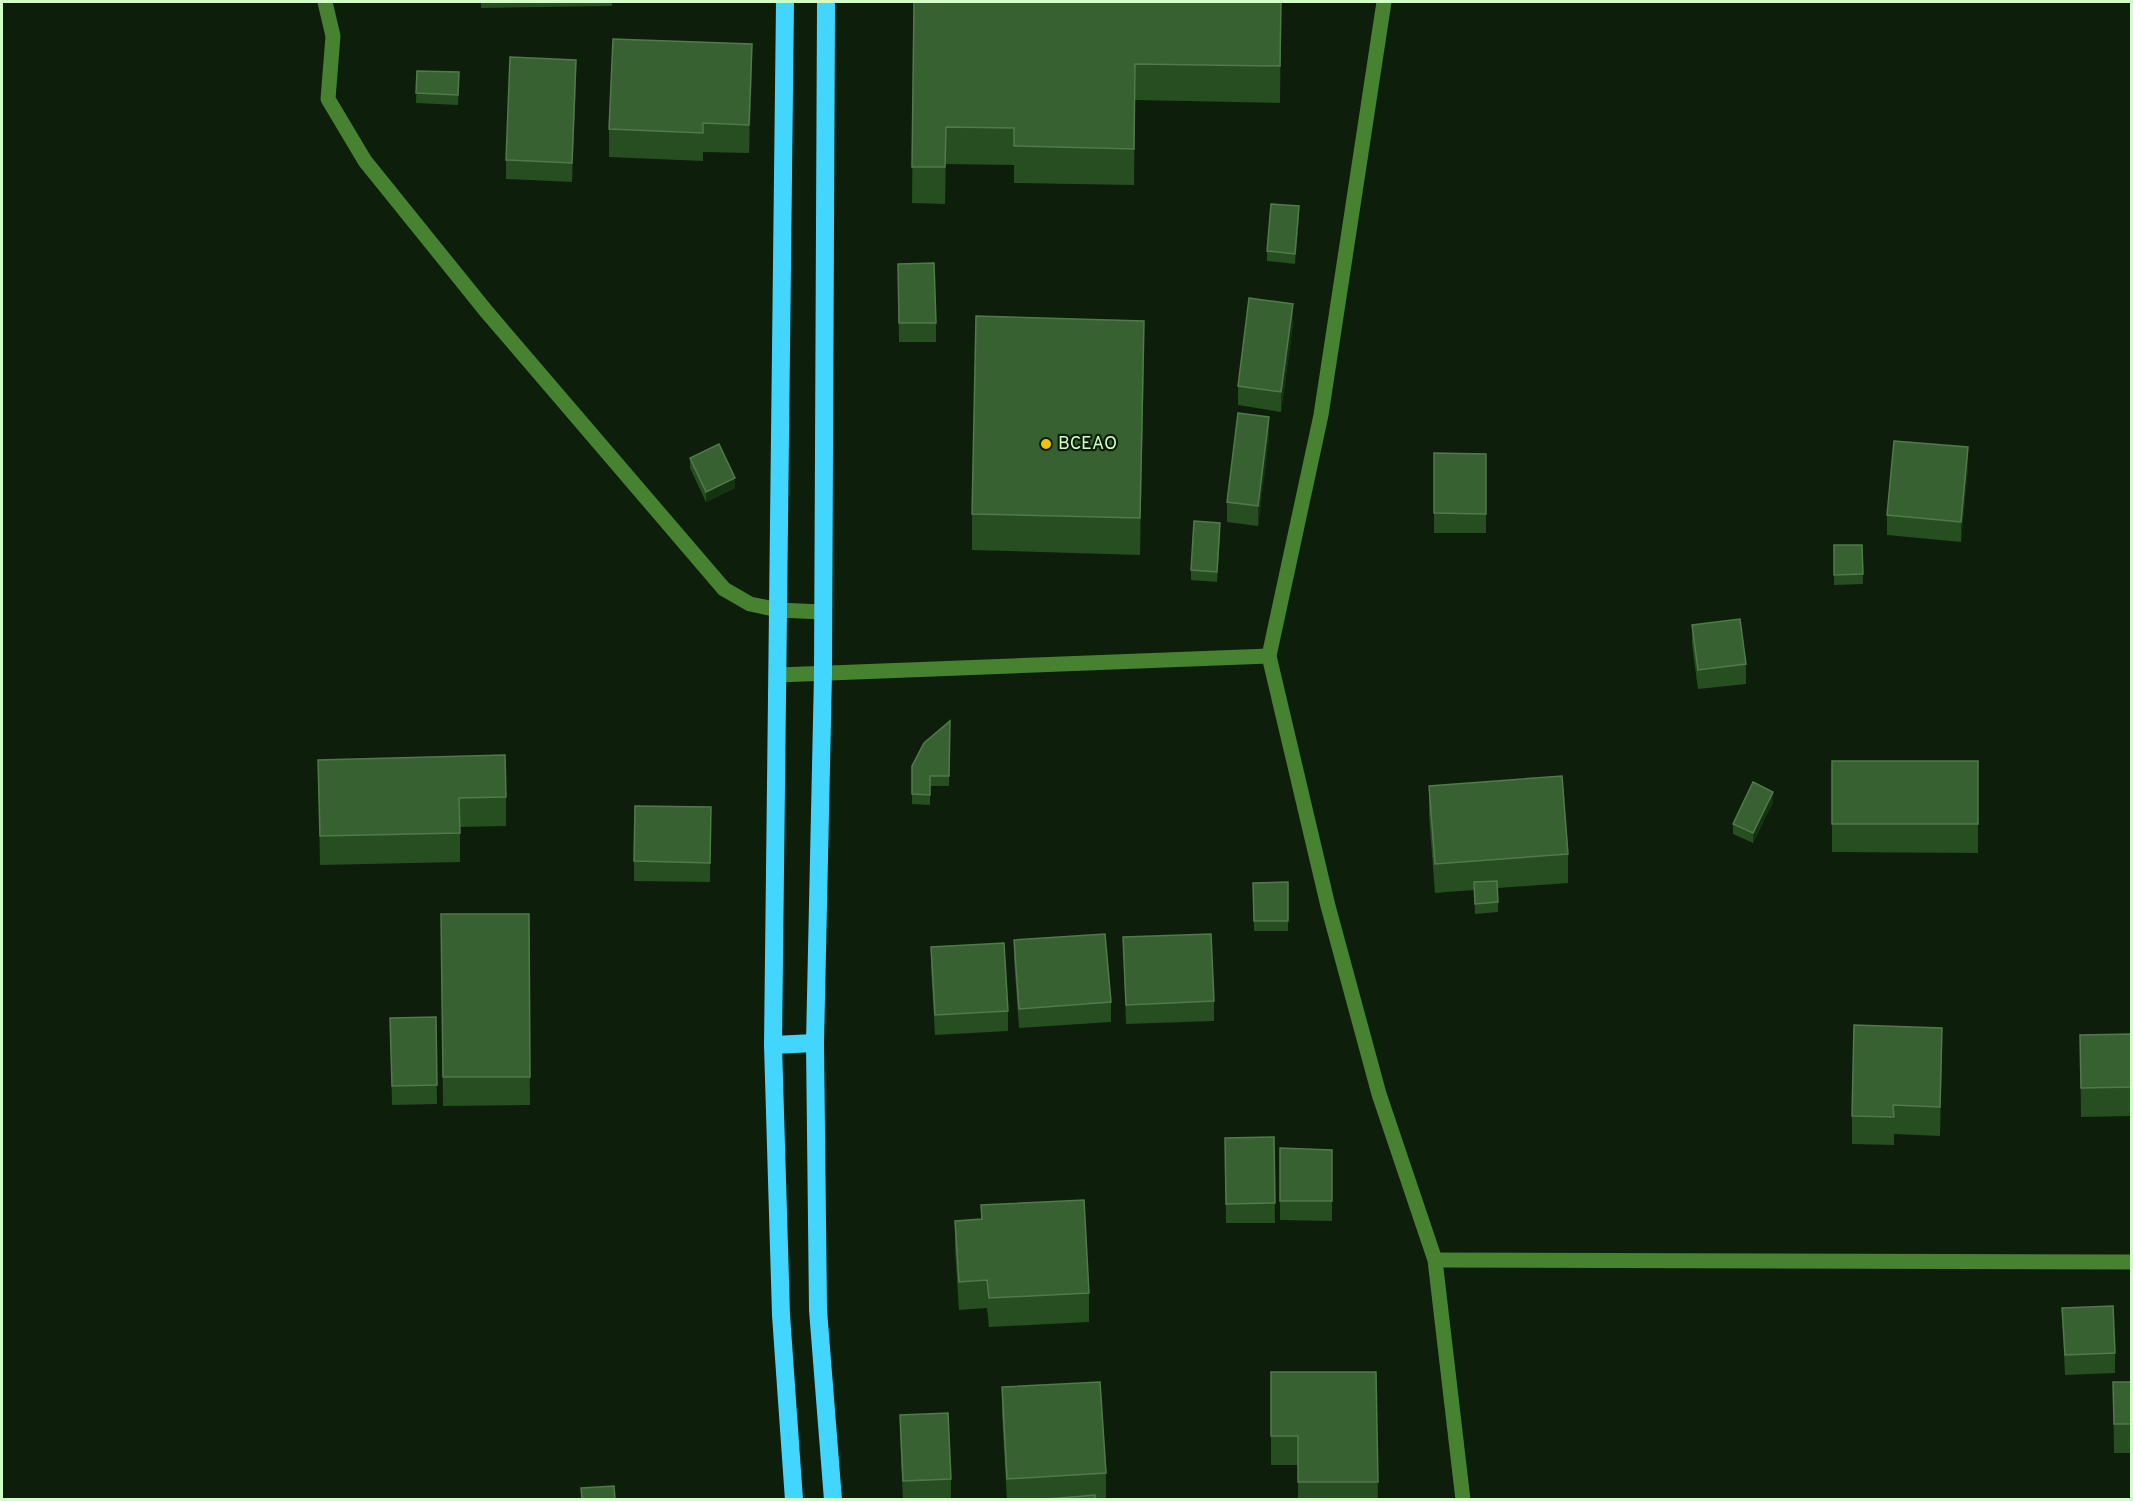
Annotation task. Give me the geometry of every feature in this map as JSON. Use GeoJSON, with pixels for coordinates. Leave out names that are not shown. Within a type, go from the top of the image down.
{"type":"FeatureCollection","features":[{"type":"Feature","properties":{"kind":"highway"},"geometry":{"type":"LineString","coordinates":[[785,2],[773,1045],[781,1316],[794,1500]]}},
{"type":"Feature","properties":{"kind":"highway"},"geometry":{"type":"LineString","coordinates":[[826,2],[823,674],[815,1043],[818,1310],[832,1500]]}},
{"type":"Feature","properties":{"kind":"highway"},"geometry":{"type":"LineString","coordinates":[[773,1045],[815,1043]]}},
{"type":"Feature","properties":{"kind":"street"},"geometry":{"type":"LineString","coordinates":[[325,2],[333,36],[328,99],[364,161],[486,310],[724,589],[750,604],[779,610],[822,612]]}},
{"type":"Feature","properties":{"kind":"street"},"geometry":{"type":"LineString","coordinates":[[1384,2],[1321,415],[1269,656],[1328,906],[1379,1094],[1435,1260],[1463,1500]]}},
{"type":"Feature","properties":{"kind":"street"},"geometry":{"type":"LineString","coordinates":[[778,675],[1269,656]]}},
{"type":"Feature","properties":{"kind":"street"},"geometry":{"type":"LineString","coordinates":[[1435,1260],[2132,1262]]}},
{"type":"Feature","properties":{"kind":"building"},"geometry":{"type":"Polygon","coordinates":[[[914,2],[1281,2],[1280,66],[1135,64],[1134,149],[1014,146],[1014,128],[946,127],[945,167],[912,167],[914,2]]]}},
{"type":"Feature","properties":{"kind":"building"},"geometry":{"type":"Polygon","coordinates":[[[613,39],[752,44],[749,125],[703,123],[703,133],[609,129],[613,39]]]}},
{"type":"Feature","properties":{"kind":"building"},"geometry":{"type":"Polygon","coordinates":[[[510,57],[576,60],[572,163],[506,160],[510,57]]]}},
{"type":"Feature","properties":{"kind":"building"},"geometry":{"type":"Polygon","coordinates":[[[417,71],[459,72],[458,95],[416,93],[417,71]]]}},
{"type":"Feature","properties":{"kind":"building"},"geometry":{"type":"Polygon","coordinates":[[[1271,204],[1299,206],[1295,254],[1267,251],[1271,204]]]}},
{"type":"Feature","properties":{"kind":"building"},"geometry":{"type":"Polygon","coordinates":[[[934,263],[936,323],[899,323],[898,264],[934,263]]]}},
{"type":"Feature","properties":{"kind":"building"},"geometry":{"type":"Polygon","coordinates":[[[1249,298],[1293,304],[1281,392],[1238,386],[1249,298]]]}},
{"type":"Feature","properties":{"kind":"building"},"geometry":{"type":"Polygon","coordinates":[[[976,316],[1144,321],[1140,518],[972,514],[976,316]]]}},
{"type":"Feature","properties":{"kind":"building"},"geometry":{"type":"Polygon","coordinates":[[[1238,413],[1269,417],[1258,506],[1227,502],[1238,413]]]}},
{"type":"Feature","properties":{"kind":"building"},"geometry":{"type":"Polygon","coordinates":[[[1894,441],[1968,447],[1961,522],[1887,515],[1894,441]]]}},
{"type":"Feature","properties":{"kind":"building"},"geometry":{"type":"Polygon","coordinates":[[[719,444],[735,478],[706,492],[690,458],[719,444]]]}},
{"type":"Feature","properties":{"kind":"building"},"geometry":{"type":"Polygon","coordinates":[[[1434,453],[1486,454],[1486,514],[1434,513],[1434,453]]]}},
{"type":"Feature","properties":{"kind":"building"},"geometry":{"type":"Polygon","coordinates":[[[1194,521],[1220,523],[1217,572],[1191,570],[1194,521]]]}},
{"type":"Feature","properties":{"kind":"building"},"geometry":{"type":"Polygon","coordinates":[[[1834,545],[1862,545],[1863,574],[1834,575],[1834,545]]]}},
{"type":"Feature","properties":{"kind":"building"},"geometry":{"type":"Polygon","coordinates":[[[1740,619],[1746,664],[1698,670],[1692,625],[1740,619]]]}},
{"type":"Feature","properties":{"kind":"building"},"geometry":{"type":"Polygon","coordinates":[[[950,721],[949,776],[930,776],[930,795],[912,794],[912,766],[924,743],[950,721]]]}},
{"type":"Feature","properties":{"kind":"building"},"geometry":{"type":"Polygon","coordinates":[[[505,755],[506,797],[459,798],[460,833],[320,836],[318,760],[505,755]]]}},
{"type":"Feature","properties":{"kind":"building"},"geometry":{"type":"Polygon","coordinates":[[[1832,761],[1978,761],[1978,824],[1832,824],[1832,761]]]}},
{"type":"Feature","properties":{"kind":"building"},"geometry":{"type":"Polygon","coordinates":[[[1562,776],[1568,854],[1435,864],[1429,786],[1562,776]]]}},
{"type":"Feature","properties":{"kind":"building"},"geometry":{"type":"Polygon","coordinates":[[[1753,782],[1773,792],[1753,833],[1733,824],[1753,782]]]}},
{"type":"Feature","properties":{"kind":"building"},"geometry":{"type":"Polygon","coordinates":[[[635,806],[711,807],[710,863],[634,861],[635,806]]]}},
{"type":"Feature","properties":{"kind":"building"},"geometry":{"type":"Polygon","coordinates":[[[1497,881],[1498,902],[1475,904],[1474,882],[1497,881]]]}},
{"type":"Feature","properties":{"kind":"building"},"geometry":{"type":"Polygon","coordinates":[[[1288,882],[1288,921],[1254,921],[1253,883],[1288,882]]]}},
{"type":"Feature","properties":{"kind":"building"},"geometry":{"type":"Polygon","coordinates":[[[441,914],[529,914],[530,1077],[443,1077],[441,914]]]}},
{"type":"Feature","properties":{"kind":"building"},"geometry":{"type":"Polygon","coordinates":[[[1105,934],[1111,1002],[1019,1009],[1014,940],[1105,934]]]}},
{"type":"Feature","properties":{"kind":"building"},"geometry":{"type":"Polygon","coordinates":[[[1211,934],[1214,1001],[1126,1005],[1123,937],[1211,934]]]}},
{"type":"Feature","properties":{"kind":"building"},"geometry":{"type":"Polygon","coordinates":[[[1004,943],[1008,1011],[935,1015],[931,947],[1004,943]]]}},
{"type":"Feature","properties":{"kind":"building"},"geometry":{"type":"Polygon","coordinates":[[[436,1017],[437,1085],[392,1086],[390,1018],[436,1017]]]}},
{"type":"Feature","properties":{"kind":"building"},"geometry":{"type":"Polygon","coordinates":[[[1854,1025],[1942,1028],[1940,1107],[1893,1105],[1894,1117],[1852,1116],[1854,1025]]]}},
{"type":"Feature","properties":{"kind":"building"},"geometry":{"type":"Polygon","coordinates":[[[2132,1034],[2132,1087],[2081,1088],[2080,1035],[2132,1034]]]}},
{"type":"Feature","properties":{"kind":"building"},"geometry":{"type":"Polygon","coordinates":[[[1274,1137],[1275,1203],[1226,1204],[1225,1138],[1274,1137]]]}},
{"type":"Feature","properties":{"kind":"building"},"geometry":{"type":"Polygon","coordinates":[[[1280,1148],[1332,1150],[1332,1201],[1280,1201],[1280,1148]]]}},
{"type":"Feature","properties":{"kind":"building"},"geometry":{"type":"Polygon","coordinates":[[[1084,1200],[1089,1293],[989,1298],[987,1280],[959,1282],[955,1221],[982,1219],[981,1205],[1084,1200]]]}},
{"type":"Feature","properties":{"kind":"building"},"geometry":{"type":"Polygon","coordinates":[[[2113,1306],[2115,1353],[2065,1355],[2062,1308],[2113,1306]]]}},
{"type":"Feature","properties":{"kind":"building"},"geometry":{"type":"Polygon","coordinates":[[[1271,1372],[1376,1372],[1378,1482],[1298,1482],[1298,1436],[1271,1436],[1271,1372]]]}},
{"type":"Feature","properties":{"kind":"building"},"geometry":{"type":"Polygon","coordinates":[[[1100,1382],[1106,1473],[1007,1479],[1002,1387],[1100,1382]]]}},
{"type":"Feature","properties":{"kind":"building"},"geometry":{"type":"Polygon","coordinates":[[[2113,1382],[2132,1382],[2132,1424],[2114,1424],[2113,1382]]]}},
{"type":"Feature","properties":{"kind":"building"},"geometry":{"type":"Polygon","coordinates":[[[948,1413],[951,1479],[903,1481],[900,1415],[948,1413]]]}},
{"type":"Feature","properties":{"kind":"building"},"geometry":{"type":"Polygon","coordinates":[[[614,1486],[615,1499],[582,1500],[581,1488],[614,1486]]]}},
{"type":"Feature","properties":{"kind":"building"},"geometry":{"type":"Polygon","coordinates":[[[1095,1495],[1095,1500],[1035,1500],[1095,1495]]]}},
{"type":"Feature","properties":{"kind":"place","name":"BCEAO"},"geometry":{"type":"Point","coordinates":[1046,444]}}]}
